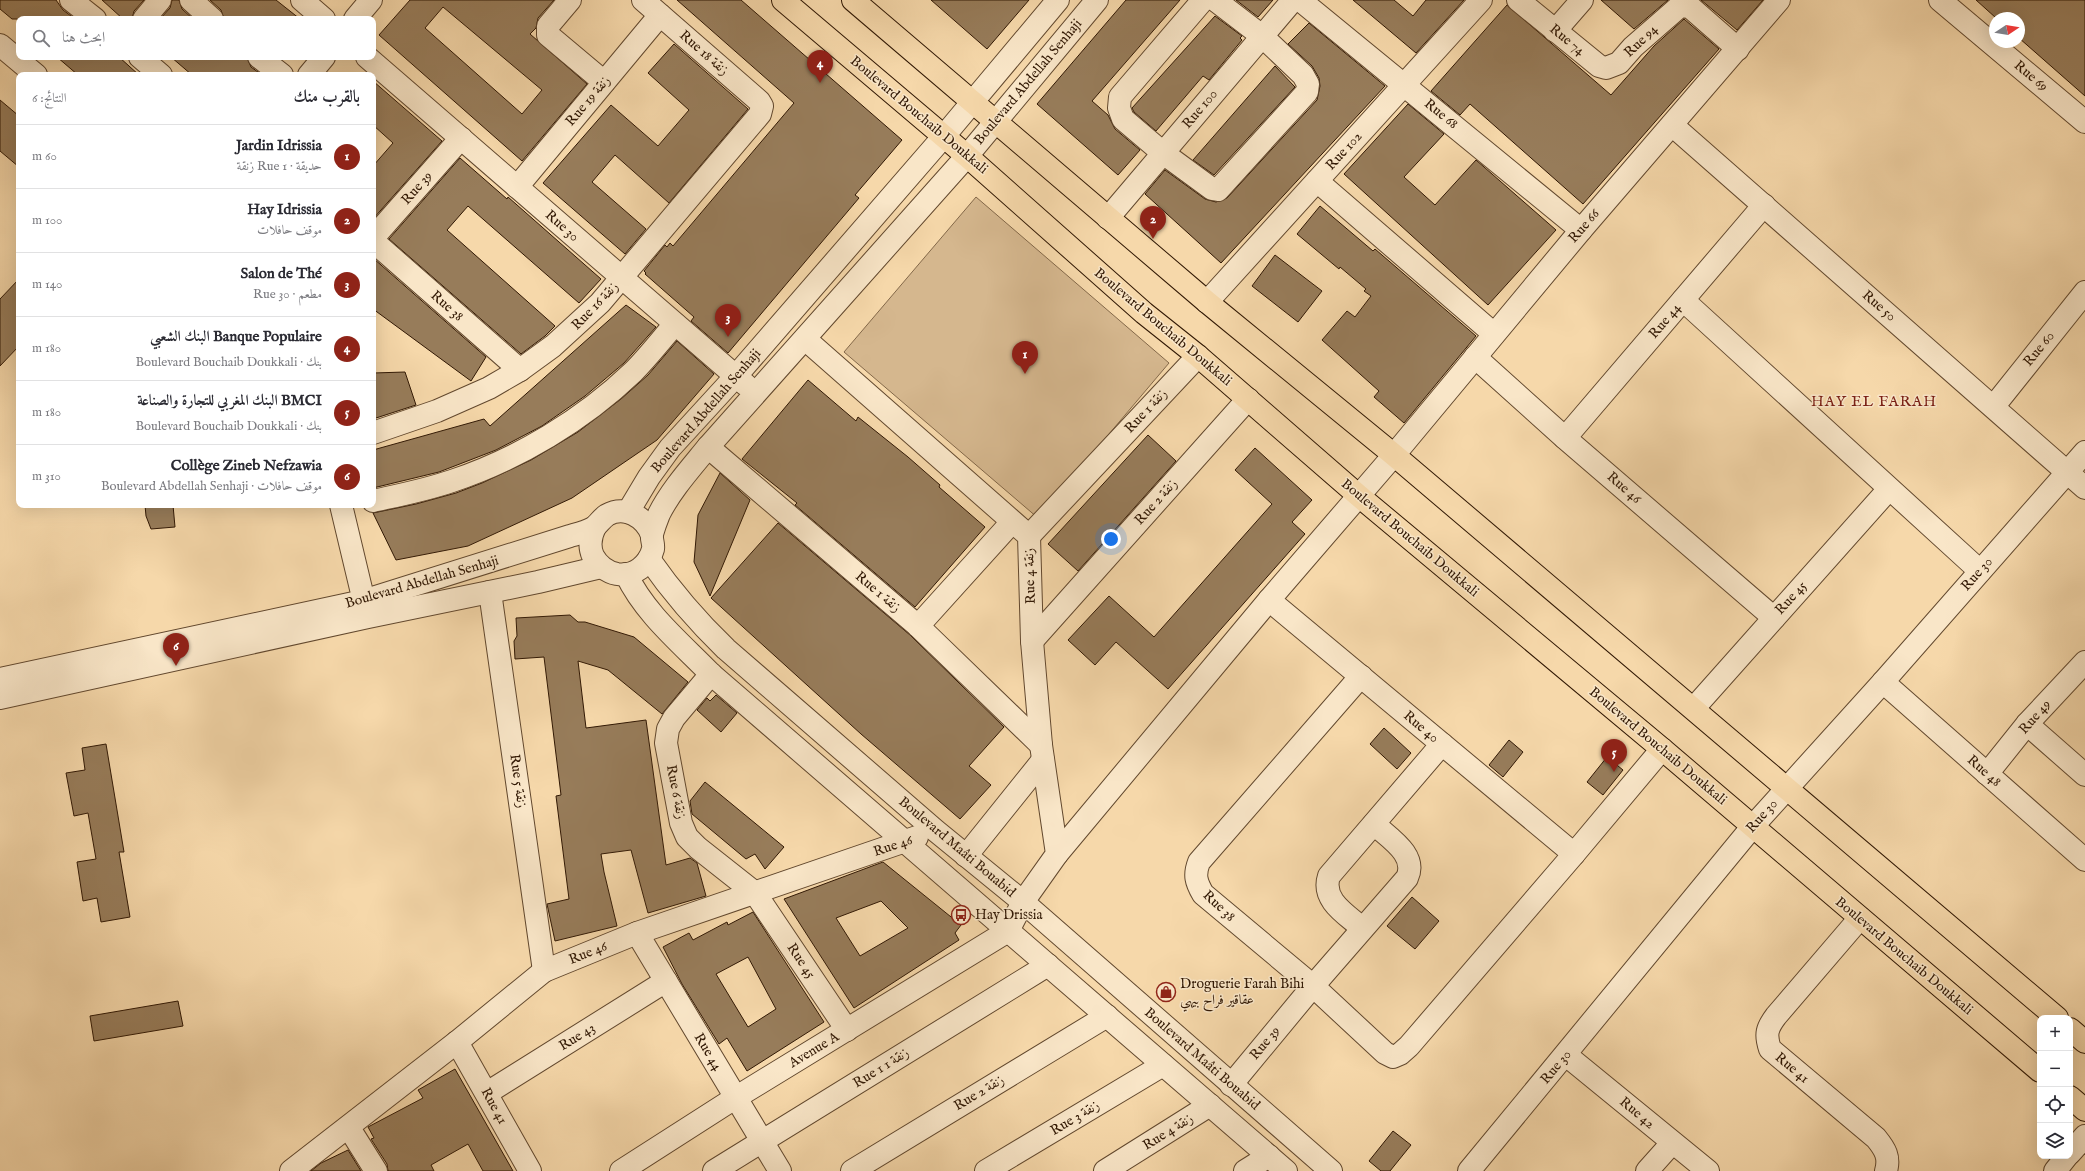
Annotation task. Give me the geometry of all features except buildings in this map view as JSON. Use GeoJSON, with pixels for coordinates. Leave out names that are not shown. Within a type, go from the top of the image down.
{"type":"FeatureCollection","features":[{"type":"Feature","properties":{"kind":"main road","name":"Boulevard Bouchaib Doukkali"},"geometry":{"type":"LineString","coordinates":[[783,0],[944,136],[1144,313],[1198,356],[1359,496],[1662,748],[2037,1068]]}},
{"type":"Feature","properties":{"kind":"main road"},"geometry":{"type":"LineString","coordinates":[[854,0],[973,102],[995,123],[1208,302],[1394,455],[2054,1015]]}},
{"type":"Feature","properties":{"kind":"main road"},"geometry":{"type":"LineString","coordinates":[[2073,1032],[2085,1042]]}},
{"type":"Feature","properties":{"kind":"main road"},"geometry":{"type":"LineString","coordinates":[[2073,1100],[2085,1110]]}},
{"type":"Feature","properties":{"kind":"street"},"geometry":{"type":"LineString","coordinates":[[71,0],[91,16]]}},
{"type":"Feature","properties":{"kind":"street"},"geometry":{"type":"LineString","coordinates":[[147,16],[160,0]]}},
{"type":"Feature","properties":{"kind":"street"},"geometry":{"type":"LineString","coordinates":[[191,0],[209,16]]}},
{"type":"Feature","properties":{"kind":"street"},"geometry":{"type":"LineString","coordinates":[[302,0],[321,16]]}},
{"type":"Feature","properties":{"kind":"street"},"geometry":{"type":"LineString","coordinates":[[358,16],[371,0]]}},
{"type":"Feature","properties":{"kind":"street"},"geometry":{"type":"LineString","coordinates":[[570,0],[547,30],[550,38],[604,82]]}},
{"type":"Feature","properties":{"kind":"street","name":"Rue 18 زنقة"},"geometry":{"type":"LineString","coordinates":[[643,0],[759,101],[762,109]]}},
{"type":"Feature","properties":{"kind":"street","name":"Boulevard Abdellah Senhaji"},"geometry":{"type":"LineString","coordinates":[[0,698],[365,609],[595,527],[601,519],[609,514],[628,512],[649,477],[670,448],[735,377],[944,136],[1058,0]]}},
{"type":"Feature","properties":{"kind":"street"},"geometry":{"type":"LineString","coordinates":[[1203,0],[1120,97],[1119,108],[1123,119],[1162,153],[1212,188],[1218,190],[1307,92],[1308,84],[1303,75],[1262,36],[1215,0]]}},
{"type":"Feature","properties":{"kind":"street","name":"Rue 100"},"geometry":{"type":"LineString","coordinates":[[1108,218],[1293,0]]}},
{"type":"Feature","properties":{"kind":"street","name":"Rue 68"},"geometry":{"type":"LineString","coordinates":[[1300,0],[1581,230]]}},
{"type":"Feature","properties":{"kind":"street","name":"Rue 102"},"geometry":{"type":"LineString","coordinates":[[1208,302],[1481,0]]}},
{"type":"Feature","properties":{"kind":"street","name":"Rue 74"},"geometry":{"type":"LineString","coordinates":[[1518,0],[1599,66],[1606,68],[1619,63]]}},
{"type":"Feature","properties":{"kind":"street"},"geometry":{"type":"LineString","coordinates":[[1555,31],[1582,0]]}},
{"type":"Feature","properties":{"kind":"street","name":"Rue 66"},"geometry":{"type":"LineString","coordinates":[[1057,854],[1268,600],[1394,455],[1581,230],[1738,49],[1778,0]]}},
{"type":"Feature","properties":{"kind":"street","name":"Rue 69"},"geometry":{"type":"LineString","coordinates":[[1940,0],[2084,119]]}},
{"type":"Feature","properties":{"kind":"street","name":"Boulevard Abdellah Senhaji"},"geometry":{"type":"LineString","coordinates":[[0,679],[365,609],[490,592],[612,571],[639,570],[649,559],[653,547],[652,535],[660,513],[682,479],[708,447],[967,156],[1095,1]]}},
{"type":"Feature","properties":{"kind":"street","name":"Rue 94"},"geometry":{"type":"LineString","coordinates":[[1619,63],[1634,46],[1680,6],[1690,7],[1738,49]]}},
{"type":"Feature","properties":{"kind":"street","name":"Rue 19 زنقة"},"geometry":{"type":"LineString","coordinates":[[517,187],[660,15]]}},
{"type":"Feature","properties":{"kind":"street"},"geometry":{"type":"LineString","coordinates":[[0,45],[16,58]]}},
{"type":"Feature","properties":{"kind":"street"},"geometry":{"type":"LineString","coordinates":[[18,60],[32,72]]}},
{"type":"Feature","properties":{"kind":"street"},"geometry":{"type":"LineString","coordinates":[[144,60],[158,72]]}},
{"type":"Feature","properties":{"kind":"street"},"geometry":{"type":"LineString","coordinates":[[263,60],[278,72]]}},
{"type":"Feature","properties":{"kind":"street"},"geometry":{"type":"LineString","coordinates":[[312,72],[322,60]]}},
{"type":"Feature","properties":{"kind":"street","name":"Rue 30"},"geometry":{"type":"LineString","coordinates":[[371,60],[756,394]]}},
{"type":"Feature","properties":{"kind":"street","name":"Rue 16 زنقة"},"geometry":{"type":"LineString","coordinates":[[376,432],[437,411],[489,388],[520,370],[575,328],[622,278],[759,116],[762,109]]}},
{"type":"Feature","properties":{"kind":"street","name":"Rue 50"},"geometry":{"type":"LineString","coordinates":[[1672,125],[1994,406],[2085,488]]}},
{"type":"Feature","properties":{"kind":"street","name":"Rue 39"},"geometry":{"type":"LineString","coordinates":[[376,235],[461,138]]}},
{"type":"Feature","properties":{"kind":"street"},"geometry":{"type":"LineString","coordinates":[[1317,181],[1494,334]]}},
{"type":"Feature","properties":{"kind":"street","name":"Rue 44"},"geometry":{"type":"LineString","coordinates":[[1565,438],[1764,205]]}},
{"type":"Feature","properties":{"kind":"street","name":"Rue 38"},"geometry":{"type":"LineString","coordinates":[[376,244],[520,370]]}},
{"type":"Feature","properties":{"kind":"street","name":"Rue 60"},"geometry":{"type":"LineString","coordinates":[[1994,406],[2085,292]]}},
{"type":"Feature","properties":{"kind":"street"},"geometry":{"type":"LineString","coordinates":[[1682,300],[1980,571]]}},
{"type":"Feature","properties":{"kind":"street"},"geometry":{"type":"LineString","coordinates":[[376,500],[421,491],[453,481],[492,465],[554,432],[599,402],[633,371],[675,324]]}},
{"type":"Feature","properties":{"kind":"street","name":"Rue 4 زنقة"},"geometry":{"type":"LineString","coordinates":[[805,338],[1029,536],[1032,641],[1042,752],[1057,854]]}},
{"type":"Feature","properties":{"kind":"street","name":"Rue 1 زنقة"},"geometry":{"type":"LineString","coordinates":[[1029,536],[1198,356]]}},
{"type":"Feature","properties":{"kind":"street","name":"Rue 46"},"geometry":{"type":"LineString","coordinates":[[1475,357],[1565,438],[1774,618]]}},
{"type":"Feature","properties":{"kind":"street","name":"Rue 2 زنقة"},"geometry":{"type":"LineString","coordinates":[[1032,641],[1248,399]]}},
{"type":"Feature","properties":{"kind":"street","name":"Rue 1 زنقة"},"geometry":{"type":"LineString","coordinates":[[708,447],[918,626],[1042,752]]}},
{"type":"Feature","properties":{"kind":"street","name":"Rue 30"},"geometry":{"type":"LineString","coordinates":[[1469,1171],[1566,1055],[1752,826],[1883,682],[2085,452]]}},
{"type":"Feature","properties":{"kind":"street","name":"Rue 45"},"geometry":{"type":"LineString","coordinates":[[1694,708],[1889,489]]}},
{"type":"Feature","properties":{"kind":"street"},"geometry":{"type":"LineString","coordinates":[[348,508],[365,609]]}},
{"type":"Feature","properties":{"kind":"street"},"geometry":{"type":"LineString","coordinates":[[628,512],[643,520],[652,535]]}},
{"type":"Feature","properties":{"kind":"street"},"geometry":{"type":"LineString","coordinates":[[918,626],[1012,522]]}},
{"type":"Feature","properties":{"kind":"street","name":"Boulevard Maâti Bouabid"},"geometry":{"type":"LineString","coordinates":[[595,527],[591,539],[591,551],[634,592],[648,609],[711,674],[1286,1171]]}},
{"type":"Feature","properties":{"kind":"street","name":"Boulevard Maâti Bouabid"},"geometry":{"type":"LineString","coordinates":[[649,559],[672,591],[698,622],[726,649],[936,831],[1023,902],[1331,1171]]}},
{"type":"Feature","properties":{"kind":"street","name":"Rue 5 زنقة"},"geometry":{"type":"LineString","coordinates":[[490,592],[544,971]]}},
{"type":"Feature","properties":{"kind":"street","name":"Rue 40"},"geometry":{"type":"LineString","coordinates":[[1268,600],[1574,854]]}},
{"type":"Feature","properties":{"kind":"street","name":"Rue 49"},"geometry":{"type":"LineString","coordinates":[[1987,774],[2027,724],[2085,662]]}},
{"type":"Feature","properties":{"kind":"street","name":"Rue 6 زنقة"},"geometry":{"type":"LineString","coordinates":[[711,674],[674,718],[668,729],[666,743],[681,823],[687,837],[698,848],[755,893]]}},
{"type":"Feature","properties":{"kind":"street","name":"Rue 38"},"geometry":{"type":"LineString","coordinates":[[1361,676],[1199,862],[1195,873],[1197,883],[1203,894],[1313,986],[1385,1053],[1392,1057],[1400,1054],[1409,1046],[1574,854]]}},
{"type":"Feature","properties":{"kind":"street","name":"Rue 48"},"geometry":{"type":"LineString","coordinates":[[1883,682],[2085,860]]}},
{"type":"Feature","properties":{"kind":"street"},"geometry":{"type":"LineString","coordinates":[[2027,724],[2085,775]]}},
{"type":"Feature","properties":{"kind":"street"},"geometry":{"type":"LineString","coordinates":[[1362,928],[1332,901],[1326,884],[1329,876],[1442,744]]}},
{"type":"Feature","properties":{"kind":"street"},"geometry":{"type":"LineString","coordinates":[[1574,854],[1662,748]]}},
{"type":"Feature","properties":{"kind":"street"},"geometry":{"type":"LineString","coordinates":[[966,856],[1042,752]]}},
{"type":"Feature","properties":{"kind":"street","name":"Rue 39"},"geometry":{"type":"LineString","coordinates":[[1231,1085],[1362,928],[1407,878],[1411,871],[1410,863],[1405,853],[1374,824]]}},
{"type":"Feature","properties":{"kind":"street","name":"Rue 46"},"geometry":{"type":"LineString","coordinates":[[291,1171],[349,1128],[544,971],[637,933],[936,831]]}},
{"type":"Feature","properties":{"kind":"street"},"geometry":{"type":"LineString","coordinates":[[1008,931],[1023,902],[1057,854]]}},
{"type":"Feature","properties":{"kind":"street","name":"Rue 45"},"geometry":{"type":"LineString","coordinates":[[755,893],[847,1030]]}},
{"type":"Feature","properties":{"kind":"street","name":"Rue 41"},"geometry":{"type":"LineString","coordinates":[[1860,918],[1776,1016],[1767,1028],[1766,1038],[1770,1049],[1876,1138],[1885,1148],[1888,1157],[1886,1171]]}},
{"type":"Feature","properties":{"kind":"street","name":"Avenue A"},"geometry":{"type":"LineString","coordinates":[[621,1171],[735,1098],[1008,931]]}},
{"type":"Feature","properties":{"kind":"street","name":"Rue 44"},"geometry":{"type":"LineString","coordinates":[[637,933],[761,1142],[780,1171]]}},
{"type":"Feature","properties":{"kind":"street","name":"Rue 1 زنقة 1"},"geometry":{"type":"LineString","coordinates":[[714,1171],[1048,965]]}},
{"type":"Feature","properties":{"kind":"street","name":"Rue 43"},"geometry":{"type":"LineString","coordinates":[[487,1093],[666,981]]}},
{"type":"Feature","properties":{"kind":"street","name":"Rue 2 زنقة"},"geometry":{"type":"LineString","coordinates":[[852,1171],[1107,1016]]}},
{"type":"Feature","properties":{"kind":"street","name":"Rue 41"},"geometry":{"type":"LineString","coordinates":[[457,1042],[530,1171]]}},
{"type":"Feature","properties":{"kind":"street","name":"Rue 42"},"geometry":{"type":"LineString","coordinates":[[1566,1055],[1708,1171]]}},
{"type":"Feature","properties":{"kind":"street","name":"Rue 3 زنقة"},"geometry":{"type":"LineString","coordinates":[[986,1171],[1163,1065]]}},
{"type":"Feature","properties":{"kind":"street","name":"Rue 4 زنقة"},"geometry":{"type":"LineString","coordinates":[[1105,1171],[1210,1105]]}},
{"type":"Feature","properties":{"kind":"street"},"geometry":{"type":"LineString","coordinates":[[349,1128],[376,1171]]}},
{"type":"Feature","properties":{"kind":"street"},"geometry":{"type":"LineString","coordinates":[[2073,1150],[2085,1136]]}},
{"type":"Feature","properties":{"kind":"street"},"geometry":{"type":"LineString","coordinates":[[1647,1171],[1672,1143]]}},
{"type":"Feature","properties":{"kind":"street"},"geometry":{"type":"LineString","coordinates":[[1245,1171],[1269,1156]]}},
{"type":"Feature","properties":{"kind":"street"},"geometry":{"type":"LineString","coordinates":[[2054,1171],[2064,1159]]}},
{"type":"Feature","properties":{"kind":"shaded area"},"geometry":{"type":"Polygon","coordinates":[[[976,197],[1169,363],[1038,518],[844,352],[976,197]]]}},
{"type":"Feature","properties":{"kind":"place","name":"Banque Populaire البنك الشعبي"},"geometry":{"type":"Point","coordinates":[820,83]}},
{"type":"Feature","properties":{"kind":"place","name":"Hay Idrissia"},"geometry":{"type":"Point","coordinates":[1153,239]}},
{"type":"Feature","properties":{"kind":"place","name":"Salon de Thé"},"geometry":{"type":"Point","coordinates":[728,337]}},
{"type":"Feature","properties":{"kind":"place","name":"Jardin Idrissia"},"geometry":{"type":"Point","coordinates":[1025,374]}},
{"type":"Feature","properties":{"kind":"place","name":"Collège Zineb Nefzawia"},"geometry":{"type":"Point","coordinates":[176,666]}},
{"type":"Feature","properties":{"kind":"place","name":"BMCI البنك المغربي للتجارة والصناعة"},"geometry":{"type":"Point","coordinates":[1614,772]}},
{"type":"Feature","properties":{"kind":"place","name":"Hay Drissia"},"geometry":{"type":"Point","coordinates":[961,915]}},
{"type":"Feature","properties":{"kind":"place","name":"Droguerie Farah Bihi عقاقير فراح بيهي"},"geometry":{"type":"Point","coordinates":[1166,992]}},
{"type":"Feature","properties":{"kind":"district","name":"HAY EL FARAH"},"geometry":{"type":"Point","coordinates":[1874,401]}}]}
